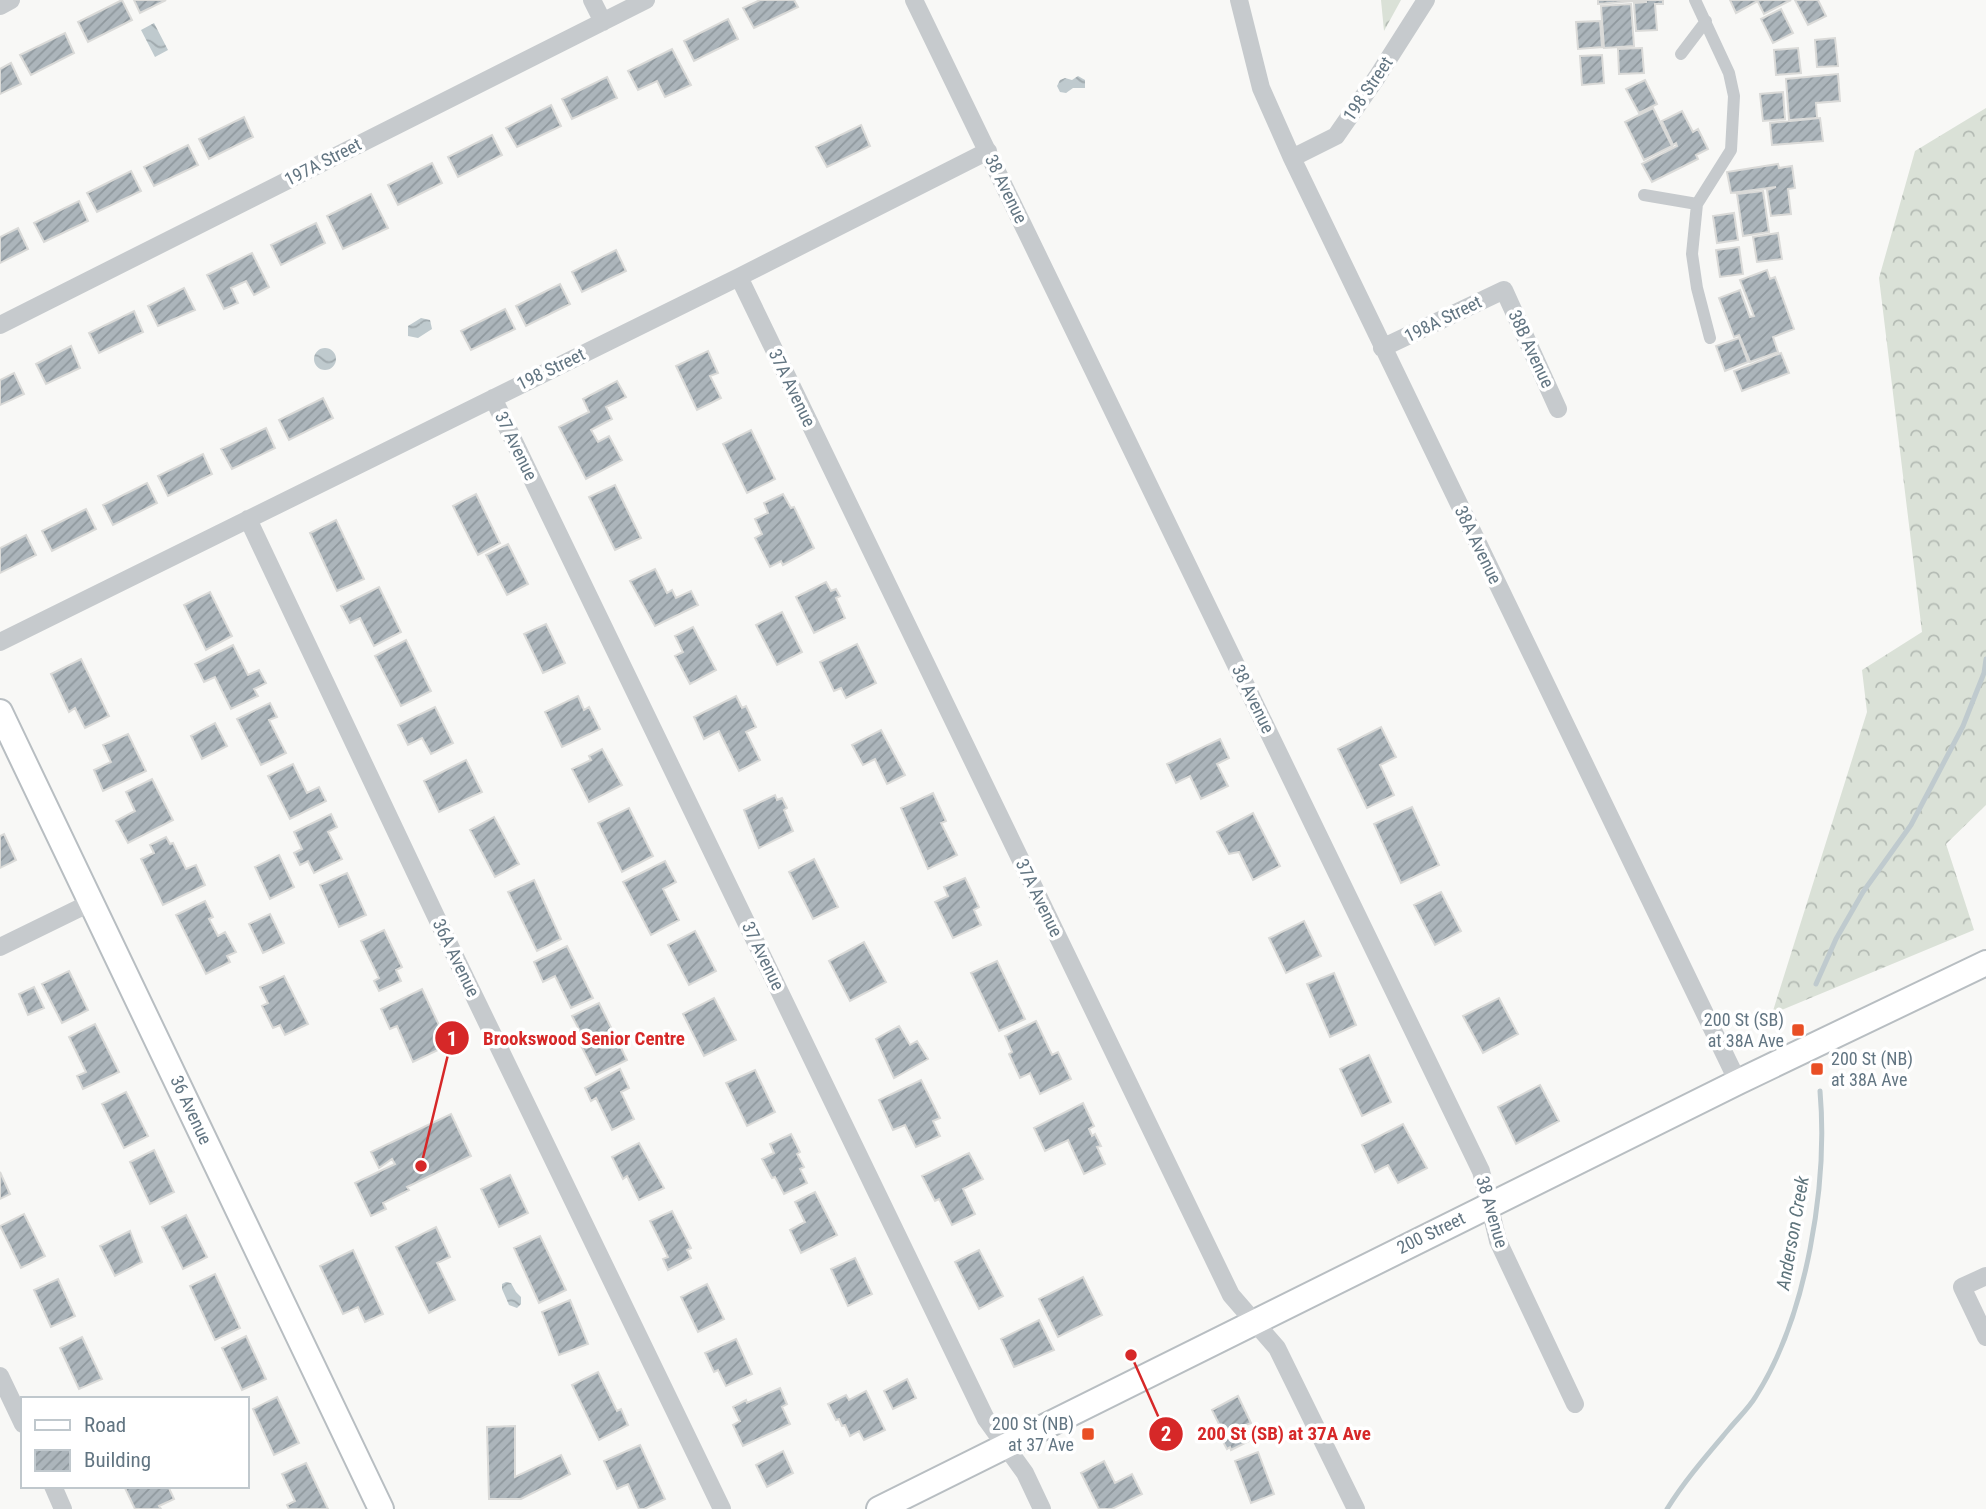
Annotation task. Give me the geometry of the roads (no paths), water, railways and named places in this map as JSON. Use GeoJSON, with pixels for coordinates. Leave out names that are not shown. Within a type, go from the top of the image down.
{"type":"FeatureCollection","features":[{"type":"Feature","properties":{"kind":"main road","name":"36 Avenue"},"geometry":{"type":"LineString","coordinates":[[0,712],[381,1509]]}},
{"type":"Feature","properties":{"kind":"main road","name":"200 Street"},"geometry":{"type":"LineString","coordinates":[[879,1509],[1253,1321],[1986,962]]}},
{"type":"Feature","properties":{"kind":"street"},"geometry":{"type":"LineString","coordinates":[[0,6],[11,0]]}},
{"type":"Feature","properties":{"kind":"street"},"geometry":{"type":"LineString","coordinates":[[592,0],[603,22]]}},
{"type":"Feature","properties":{"kind":"street","name":"197A Street"},"geometry":{"type":"LineString","coordinates":[[0,324],[646,0]]}},
{"type":"Feature","properties":{"kind":"street","name":"38 Avenue"},"geometry":{"type":"LineString","coordinates":[[914,0],[1481,1171],[1498,1241],[1575,1404]]}},
{"type":"Feature","properties":{"kind":"street","name":"38A Avenue"},"geometry":{"type":"LineString","coordinates":[[1239,0],[1261,88],[1292,158],[1738,1082]]}},
{"type":"Feature","properties":{"kind":"street","name":"198 Street"},"geometry":{"type":"LineString","coordinates":[[1292,158],[1336,136],[1377,78],[1426,0]]}},
{"type":"Feature","properties":{"kind":"street"},"geometry":{"type":"LineString","coordinates":[[1695,0],[1729,73],[1734,96],[1731,150],[1697,204],[1692,254],[1697,288],[1710,338]]}},
{"type":"Feature","properties":{"kind":"street"},"geometry":{"type":"LineString","coordinates":[[1681,54],[1706,21]]}},
{"type":"Feature","properties":{"kind":"street","name":"198 Street"},"geometry":{"type":"LineString","coordinates":[[0,642],[988,151]]}},
{"type":"Feature","properties":{"kind":"street"},"geometry":{"type":"LineString","coordinates":[[1644,195],[1697,204]]}},
{"type":"Feature","properties":{"kind":"street","name":"37A Avenue"},"geometry":{"type":"LineString","coordinates":[[738,277],[1231,1295],[1278,1348],[1356,1509]]}},
{"type":"Feature","properties":{"kind":"street","name":"198A Street"},"geometry":{"type":"LineString","coordinates":[[1382,348],[1504,290]]}},
{"type":"Feature","properties":{"kind":"street","name":"38B Avenue"},"geometry":{"type":"LineString","coordinates":[[1504,290],[1558,409]]}},
{"type":"Feature","properties":{"kind":"street","name":"37 Avenue"},"geometry":{"type":"LineString","coordinates":[[493,398],[986,1419],[1025,1474],[1042,1509]]}},
{"type":"Feature","properties":{"kind":"street","name":"36A Avenue"},"geometry":{"type":"LineString","coordinates":[[248,519],[722,1509]]}},
{"type":"Feature","properties":{"kind":"street"},"geometry":{"type":"LineString","coordinates":[[0,947],[92,902]]}},
{"type":"Feature","properties":{"kind":"street"},"geometry":{"type":"LineString","coordinates":[[1986,1276],[1962,1287],[1986,1337]]}},
{"type":"Feature","properties":{"kind":"street"},"geometry":{"type":"LineString","coordinates":[[0,1377],[21,1420]]}},
{"type":"Feature","properties":{"kind":"street"},"geometry":{"type":"LineString","coordinates":[[53,1488],[63,1509]]}},
{"type":"Feature","properties":{"kind":"water"},"geometry":{"type":"Polygon","coordinates":[[[154,23],[168,50],[155,57],[141,30],[154,23]]]}},
{"type":"Feature","properties":{"kind":"water"},"geometry":{"type":"Polygon","coordinates":[[[1078,76],[1085,80],[1085,88],[1060,92],[1057,86],[1060,80],[1072,80],[1078,76]]]}},
{"type":"Feature","properties":{"kind":"water"},"geometry":{"type":"Polygon","coordinates":[[[421,318],[430,320],[432,329],[418,338],[408,336],[408,326],[421,318]]]}},
{"type":"Feature","properties":{"kind":"water"},"geometry":{"type":"Polygon","coordinates":[[[325,348],[333,351],[336,359],[333,367],[325,370],[317,367],[314,359],[317,351],[325,348]]]}},
{"type":"Feature","properties":{"kind":"water"},"geometry":{"type":"Polygon","coordinates":[[[511,1283],[521,1297],[521,1304],[517,1308],[509,1305],[502,1289],[502,1284],[511,1283]]]}},
{"type":"Feature","properties":{"kind":"waterway","name":"Anderson Creek"},"geometry":{"type":"LineString","coordinates":[[1816,984],[1836,939],[1863,892],[1911,825],[1963,726],[1984,673],[1986,659]]}},
{"type":"Feature","properties":{"kind":"waterway","name":"Anderson Creek"},"geometry":{"type":"LineString","coordinates":[[1667,1509],[1696,1468],[1753,1400],[1774,1364],[1789,1328],[1801,1289],[1817,1207],[1821,1167],[1820,1091]]}},
{"type":"Feature","properties":{"kind":"place","name":"200 St (SB) at 38A Ave"},"geometry":{"type":"Point","coordinates":[1798,1030]}},
{"type":"Feature","properties":{"kind":"place","name":"200 St (NB) at 38A Ave"},"geometry":{"type":"Point","coordinates":[1817,1069]}},
{"type":"Feature","properties":{"kind":"place","name":"Brookswood Senior Centre"},"geometry":{"type":"Point","coordinates":[421,1166]}},
{"type":"Feature","properties":{"kind":"place","name":"200 St (SB) at 37A Ave"},"geometry":{"type":"Point","coordinates":[1131,1355]}},
{"type":"Feature","properties":{"kind":"place","name":"200 St (NB) at 37 Ave"},"geometry":{"type":"Point","coordinates":[1088,1434]}}]}
